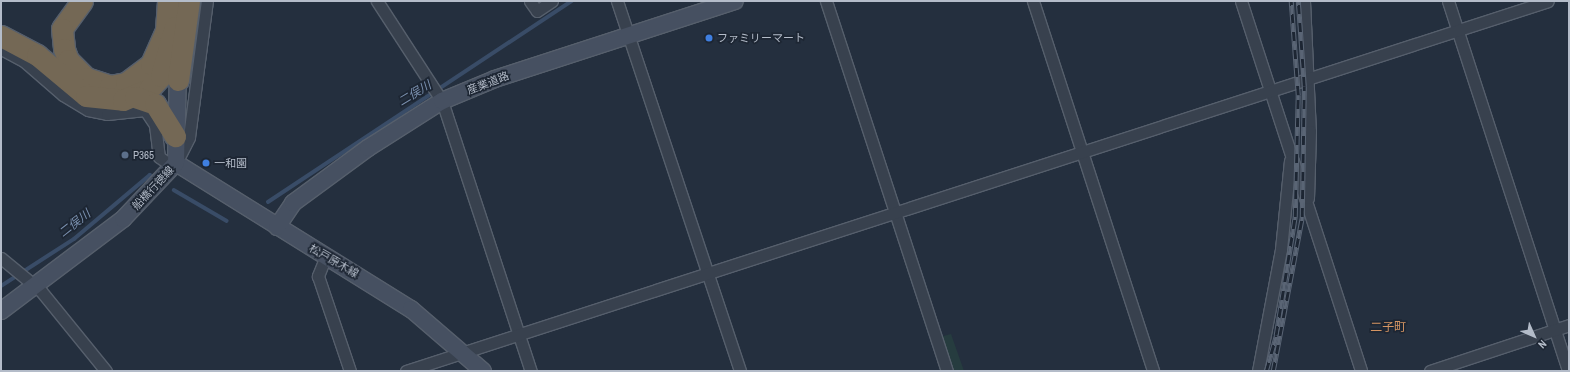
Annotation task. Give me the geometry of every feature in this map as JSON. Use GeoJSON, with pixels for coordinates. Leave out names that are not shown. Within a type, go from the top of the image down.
{"type":"FeatureCollection","features":[{"type":"Feature","properties":{"kind":"highway"},"geometry":{"type":"LineString","coordinates":[[82,1],[62,29],[64,49],[72,65],[86,78],[110,86],[132,80],[151,64],[166,30],[169,1]]}},
{"type":"Feature","properties":{"kind":"highway"},"geometry":{"type":"LineString","coordinates":[[178,80],[189,1]]}},
{"type":"Feature","properties":{"kind":"highway"},"geometry":{"type":"LineString","coordinates":[[1,36],[37,55],[86,96],[111,100],[134,96],[161,76],[175,27]]}},
{"type":"Feature","properties":{"kind":"highway"},"geometry":{"type":"LineString","coordinates":[[134,96],[155,104],[175,136]]}},
{"type":"Feature","properties":{"kind":"main road","name":"船橋行徳線"},"geometry":{"type":"LineString","coordinates":[[1,311],[23,279],[123,219],[176,163],[175,136],[178,80],[175,27],[169,1]]}},
{"type":"Feature","properties":{"kind":"main road","name":"産業道路"},"geometry":{"type":"LineString","coordinates":[[277,227],[293,203],[368,148],[442,101],[495,79],[629,34],[734,1]]}},
{"type":"Feature","properties":{"kind":"main road","name":"松戸原木線"},"geometry":{"type":"LineString","coordinates":[[176,163],[411,309],[465,352],[483,371]]}},
{"type":"Feature","properties":{"kind":"street"},"geometry":{"type":"LineString","coordinates":[[1,49],[25,62],[63,96],[88,110],[107,114],[145,110],[155,125],[159,157],[171,165],[176,163],[189,137],[207,1]]}},
{"type":"Feature","properties":{"kind":"street"},"geometry":{"type":"LineString","coordinates":[[377,1],[442,101],[531,371]]}},
{"type":"Feature","properties":{"kind":"street"},"geometry":{"type":"LineString","coordinates":[[530,1],[537,11],[552,1]]}},
{"type":"Feature","properties":{"kind":"street"},"geometry":{"type":"LineString","coordinates":[[617,1],[740,371]]}},
{"type":"Feature","properties":{"kind":"street"},"geometry":{"type":"LineString","coordinates":[[826,1],[896,211],[947,371]]}},
{"type":"Feature","properties":{"kind":"street"},"geometry":{"type":"LineString","coordinates":[[1033,1],[1153,371]]}},
{"type":"Feature","properties":{"kind":"street"},"geometry":{"type":"LineString","coordinates":[[1242,1],[1361,371]]}},
{"type":"Feature","properties":{"kind":"street"},"geometry":{"type":"LineString","coordinates":[[1304,1],[1307,80],[1308,207]]}},
{"type":"Feature","properties":{"kind":"street"},"geometry":{"type":"LineString","coordinates":[[1448,1],[1568,371]]}},
{"type":"Feature","properties":{"kind":"street"},"geometry":{"type":"LineString","coordinates":[[406,371],[1270,89],[1307,80],[1457,29],[1548,1]]}},
{"type":"Feature","properties":{"kind":"street"},"geometry":{"type":"LineString","coordinates":[[1258,371],[1281,249],[1291,154]]}},
{"type":"Feature","properties":{"kind":"street"},"geometry":{"type":"LineString","coordinates":[[326,256],[318,276],[350,371]]}},
{"type":"Feature","properties":{"kind":"street"},"geometry":{"type":"LineString","coordinates":[[1,258],[23,279],[46,297],[106,371]]}},
{"type":"Feature","properties":{"kind":"street"},"geometry":{"type":"LineString","coordinates":[[1430,371],[1569,325]]}},
{"type":"Feature","properties":{"kind":"green space"},"geometry":{"type":"Polygon","coordinates":[[[951,334],[964,371],[951,371],[940,337],[951,334]]]}},
{"type":"Feature","properties":{"kind":"waterway","name":"二俣川"},"geometry":{"type":"LineString","coordinates":[[268,202],[572,1]]}},
{"type":"Feature","properties":{"kind":"waterway","name":"二俣川"},"geometry":{"type":"LineString","coordinates":[[1,286],[74,239],[150,175],[155,178]]}},
{"type":"Feature","properties":{"kind":"waterway","name":"二俣川"},"geometry":{"type":"LineString","coordinates":[[174,190],[227,221]]}},
{"type":"Feature","properties":{"kind":"railway"},"geometry":{"type":"LineString","coordinates":[[1266,371],[1276,335],[1295,217],[1298,95],[1291,1]]}},
{"type":"Feature","properties":{"kind":"railway"},"geometry":{"type":"LineString","coordinates":[[1273,371],[1302,217],[1304,86],[1298,1]]}},
{"type":"Feature","properties":{"kind":"place","name":"ファミリーマート"},"geometry":{"type":"Point","coordinates":[709,38]}},
{"type":"Feature","properties":{"kind":"place","name":"P365"},"geometry":{"type":"Point","coordinates":[125,155]}},
{"type":"Feature","properties":{"kind":"place","name":"一和園"},"geometry":{"type":"Point","coordinates":[206,163]}},
{"type":"Feature","properties":{"kind":"district","name":"二子町"},"geometry":{"type":"Point","coordinates":[1388,328]}}]}
